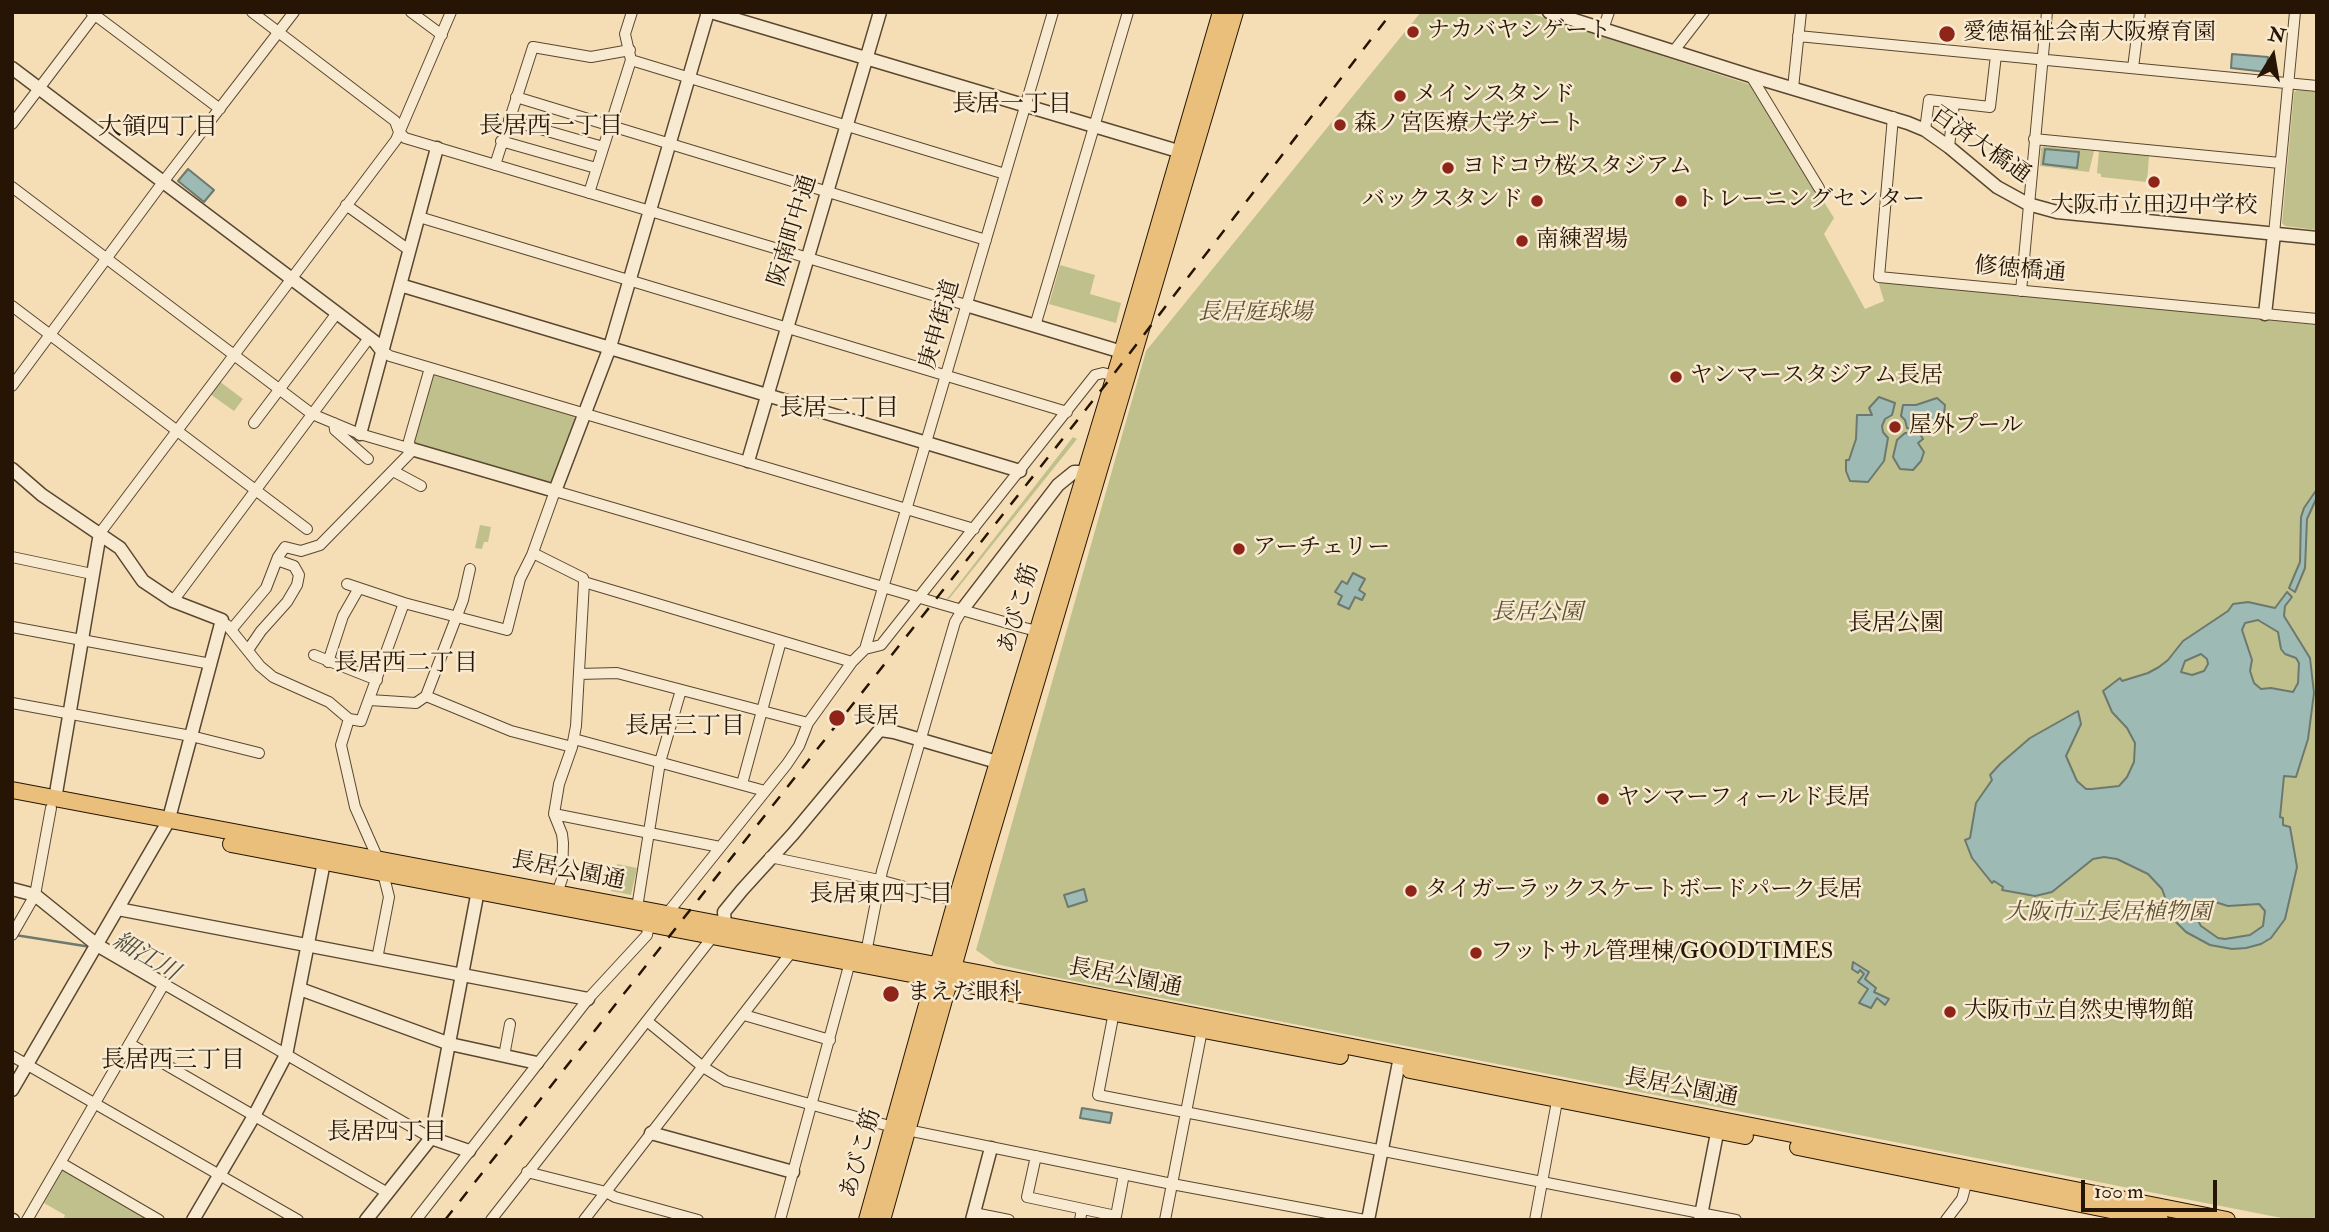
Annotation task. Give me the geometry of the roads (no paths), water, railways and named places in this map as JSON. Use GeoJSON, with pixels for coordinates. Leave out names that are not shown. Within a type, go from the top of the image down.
{"type":"FeatureCollection","features":[{"type":"Feature","properties":{"kind":"main road","name":"あびこ筋"},"geometry":{"type":"LineString","coordinates":[[882,1220],[900,1129],[943,973],[1054,620],[1186,153],[1221,12]]}},
{"type":"Feature","properties":{"kind":"main road","name":"あびこ筋"},"geometry":{"type":"LineString","coordinates":[[943,973],[956,901],[1085,472],[1186,153],[1235,12]]}},
{"type":"Feature","properties":{"kind":"main road","name":"長居公園通"},"geometry":{"type":"LineString","coordinates":[[12,790],[53,804],[480,884],[649,924],[719,930],[866,953],[943,973],[1202,1030],[1399,1062]]}},
{"type":"Feature","properties":{"kind":"main road","name":"長居公園通"},"geometry":{"type":"LineString","coordinates":[[12,802],[53,804]]}},
{"type":"Feature","properties":{"kind":"main road","name":"長居公園通"},"geometry":{"type":"LineString","coordinates":[[166,826],[324,862],[380,866]]}},
{"type":"Feature","properties":{"kind":"main road","name":"長居公園通"},"geometry":{"type":"LineString","coordinates":[[480,884],[557,893],[637,908],[793,950],[850,962],[943,973],[1968,1175],[2184,1216],[2227,1220]]}},
{"type":"Feature","properties":{"kind":"main road","name":"あびこ筋"},"geometry":{"type":"LineString","coordinates":[[867,1220],[900,1129]]}},
{"type":"Feature","properties":{"kind":"main road","name":"長居公園通"},"geometry":{"type":"LineString","coordinates":[[1968,1175],[2160,1220]]}},
{"type":"Feature","properties":{"kind":"street"},"geometry":{"type":"LineString","coordinates":[[252,12],[395,121],[404,138],[1122,352]]}},
{"type":"Feature","properties":{"kind":"street"},"geometry":{"type":"LineString","coordinates":[[12,386],[163,182],[294,12]]}},
{"type":"Feature","properties":{"kind":"street"},"geometry":{"type":"LineString","coordinates":[[411,12],[442,35]]}},
{"type":"Feature","properties":{"kind":"street"},"geometry":{"type":"LineString","coordinates":[[13,931],[35,895],[70,714],[100,533],[396,140],[451,12]]}},
{"type":"Feature","properties":{"kind":"street"},"geometry":{"type":"LineString","coordinates":[[589,193],[631,55],[625,34],[632,12]]}},
{"type":"Feature","properties":{"kind":"street"},"geometry":{"type":"LineString","coordinates":[[347,584],[404,603],[508,630],[520,579],[534,551],[610,347],[710,12],[1186,153]]}},
{"type":"Feature","properties":{"kind":"street","name":"阪南町中通"},"geometry":{"type":"LineString","coordinates":[[748,461],[880,12]]}},
{"type":"Feature","properties":{"kind":"street","name":"庚申街道"},"geometry":{"type":"LineString","coordinates":[[865,649],[1053,12]]}},
{"type":"Feature","properties":{"kind":"street"},"geometry":{"type":"LineString","coordinates":[[1035,326],[1128,12]]}},
{"type":"Feature","properties":{"kind":"street"},"geometry":{"type":"LineString","coordinates":[[1603,29],[1609,12]]}},
{"type":"Feature","properties":{"kind":"street"},"geometry":{"type":"LineString","coordinates":[[1673,52],[1704,12]]}},
{"type":"Feature","properties":{"kind":"street"},"geometry":{"type":"LineString","coordinates":[[1793,88],[1801,12]]}},
{"type":"Feature","properties":{"kind":"street"},"geometry":{"type":"LineString","coordinates":[[2021,291],[2046,12]]}},
{"type":"Feature","properties":{"kind":"street"},"geometry":{"type":"LineString","coordinates":[[2133,68],[2140,12]]}},
{"type":"Feature","properties":{"kind":"street"},"geometry":{"type":"LineString","coordinates":[[2265,314],[2295,12]]}},
{"type":"Feature","properties":{"kind":"street"},"geometry":{"type":"LineString","coordinates":[[12,124],[94,13],[220,109]]}},
{"type":"Feature","properties":{"kind":"street","name":"百済大橋通"},"geometry":{"type":"LineString","coordinates":[[1554,13],[1751,76],[1893,117],[1925,130],[1997,187],[2028,204],[2057,212],[2317,238]]}},
{"type":"Feature","properties":{"kind":"street"},"geometry":{"type":"LineString","coordinates":[[1798,36],[2317,86]]}},
{"type":"Feature","properties":{"kind":"street"},"geometry":{"type":"LineString","coordinates":[[495,165],[533,47],[591,57],[631,55],[689,78],[1005,174]]}},
{"type":"Feature","properties":{"kind":"street"},"geometry":{"type":"LineString","coordinates":[[1925,130],[1929,100],[1990,107],[1996,55]]}},
{"type":"Feature","properties":{"kind":"street"},"geometry":{"type":"LineString","coordinates":[[12,68],[390,356],[974,529]]}},
{"type":"Feature","properties":{"kind":"street"},"geometry":{"type":"LineString","coordinates":[[1751,76],[1819,188]]}},
{"type":"Feature","properties":{"kind":"street"},"geometry":{"type":"LineString","coordinates":[[516,97],[986,240]]}},
{"type":"Feature","properties":{"kind":"street"},"geometry":{"type":"LineString","coordinates":[[1949,147],[1954,103]]}},
{"type":"Feature","properties":{"kind":"street","name":"修徳橋通"},"geometry":{"type":"LineString","coordinates":[[1893,117],[1879,277],[2317,319]]}},
{"type":"Feature","properties":{"kind":"street"},"geometry":{"type":"LineString","coordinates":[[509,120],[603,147]]}},
{"type":"Feature","properties":{"kind":"street"},"geometry":{"type":"LineString","coordinates":[[2034,139],[2280,163]]}},
{"type":"Feature","properties":{"kind":"street"},"geometry":{"type":"LineString","coordinates":[[501,141],[596,168]]}},
{"type":"Feature","properties":{"kind":"street"},"geometry":{"type":"LineString","coordinates":[[360,434],[438,148]]}},
{"type":"Feature","properties":{"kind":"street"},"geometry":{"type":"LineString","coordinates":[[12,187],[312,414],[360,434],[1037,631],[1054,620]]}},
{"type":"Feature","properties":{"kind":"street"},"geometry":{"type":"LineString","coordinates":[[346,205],[409,250]]}},
{"type":"Feature","properties":{"kind":"street"},"geometry":{"type":"LineString","coordinates":[[419,217],[1067,412]]}},
{"type":"Feature","properties":{"kind":"street"},"geometry":{"type":"LineString","coordinates":[[400,285],[1020,471]]}},
{"type":"Feature","properties":{"kind":"street"},"geometry":{"type":"LineString","coordinates":[[12,306],[307,528]]}},
{"type":"Feature","properties":{"kind":"street"},"geometry":{"type":"LineString","coordinates":[[254,424],[337,313]]}},
{"type":"Feature","properties":{"kind":"street"},"geometry":{"type":"LineString","coordinates":[[173,601],[369,338]]}},
{"type":"Feature","properties":{"kind":"street"},"geometry":{"type":"LineString","coordinates":[[231,630],[266,589],[285,547],[301,551],[320,545],[410,453],[408,448],[430,368]]}},
{"type":"Feature","properties":{"kind":"street"},"geometry":{"type":"LineString","coordinates":[[666,915],[799,746],[808,723],[852,662],[865,649],[881,645],[1095,375],[1103,373],[1115,376]]}},
{"type":"Feature","properties":{"kind":"street"},"geometry":{"type":"LineString","coordinates":[[334,423],[335,430],[368,459]]}},
{"type":"Feature","properties":{"kind":"street"},"geometry":{"type":"LineString","coordinates":[[12,469],[42,495],[120,548],[143,581],[173,601],[222,620],[260,666],[273,677],[329,702],[349,719],[361,721],[404,603]]}},
{"type":"Feature","properties":{"kind":"street"},"geometry":{"type":"LineString","coordinates":[[393,471],[421,486]]}},
{"type":"Feature","properties":{"kind":"street"},"geometry":{"type":"LineString","coordinates":[[866,953],[880,880],[955,622],[1058,485],[1074,472],[1085,472]]}},
{"type":"Feature","properties":{"kind":"street"},"geometry":{"type":"LineString","coordinates":[[534,551],[583,578],[584,582],[573,743],[559,784],[554,814],[563,843],[562,879],[557,893]]}},
{"type":"Feature","properties":{"kind":"street"},"geometry":{"type":"LineString","coordinates":[[12,556],[92,574]]}},
{"type":"Feature","properties":{"kind":"street"},"geometry":{"type":"LineString","coordinates":[[248,650],[287,602],[297,585],[299,575],[294,566],[277,560]]}},
{"type":"Feature","properties":{"kind":"street"},"geometry":{"type":"LineString","coordinates":[[370,700],[416,703],[426,696],[463,600],[470,569]]}},
{"type":"Feature","properties":{"kind":"street"},"geometry":{"type":"LineString","coordinates":[[584,582],[852,662]]}},
{"type":"Feature","properties":{"kind":"street"},"geometry":{"type":"LineString","coordinates":[[328,662],[342,616],[359,588]]}},
{"type":"Feature","properties":{"kind":"street"},"geometry":{"type":"LineString","coordinates":[[12,1090],[166,826],[222,620]]}},
{"type":"Feature","properties":{"kind":"street"},"geometry":{"type":"LineString","coordinates":[[12,627],[211,664]]}},
{"type":"Feature","properties":{"kind":"street"},"geometry":{"type":"LineString","coordinates":[[742,784],[781,640]]}},
{"type":"Feature","properties":{"kind":"street"},"geometry":{"type":"LineString","coordinates":[[314,655],[377,680]]}},
{"type":"Feature","properties":{"kind":"street"},"geometry":{"type":"LineString","coordinates":[[579,674],[617,673],[808,723]]}},
{"type":"Feature","properties":{"kind":"street"},"geometry":{"type":"LineString","coordinates":[[637,908],[660,762],[681,690]]}},
{"type":"Feature","properties":{"kind":"street"},"geometry":{"type":"LineString","coordinates":[[426,696],[511,731],[660,762],[765,791]]}},
{"type":"Feature","properties":{"kind":"street"},"geometry":{"type":"LineString","coordinates":[[12,703],[191,736],[259,753]]}},
{"type":"Feature","properties":{"kind":"street"},"geometry":{"type":"LineString","coordinates":[[349,719],[341,745],[355,807],[380,866],[389,897],[377,959]]}},
{"type":"Feature","properties":{"kind":"street"},"geometry":{"type":"LineString","coordinates":[[491,1220],[719,930],[724,912],[878,732],[887,730],[998,762]]}},
{"type":"Feature","properties":{"kind":"street"},"geometry":{"type":"LineString","coordinates":[[554,814],[720,847]]}},
{"type":"Feature","properties":{"kind":"street"},"geometry":{"type":"LineString","coordinates":[[770,857],[880,880],[956,901]]}},
{"type":"Feature","properties":{"kind":"street"},"geometry":{"type":"LineString","coordinates":[[193,1220],[286,1055],[324,862]]}},
{"type":"Feature","properties":{"kind":"street"},"geometry":{"type":"LineString","coordinates":[[366,1220],[431,1138],[480,884]]}},
{"type":"Feature","properties":{"kind":"street"},"geometry":{"type":"LineString","coordinates":[[12,889],[35,895],[97,944],[286,1055],[431,1138],[468,1151]]}},
{"type":"Feature","properties":{"kind":"street"},"geometry":{"type":"LineString","coordinates":[[118,909],[588,999]]}},
{"type":"Feature","properties":{"kind":"street"},"geometry":{"type":"LineString","coordinates":[[416,1220],[588,999],[647,935],[649,924]]}},
{"type":"Feature","properties":{"kind":"street"},"geometry":{"type":"LineString","coordinates":[[584,1220],[793,950]]}},
{"type":"Feature","properties":{"kind":"street"},"geometry":{"type":"LineString","coordinates":[[780,1220],[850,962]]}},
{"type":"Feature","properties":{"kind":"street"},"geometry":{"type":"LineString","coordinates":[[27,1220],[164,984]]}},
{"type":"Feature","properties":{"kind":"street"},"geometry":{"type":"LineString","coordinates":[[300,989],[450,1044],[537,1063]]}},
{"type":"Feature","properties":{"kind":"street"},"geometry":{"type":"LineString","coordinates":[[1114,1012],[1098,1095],[1383,1150],[1701,1216],[1736,1220]]}},
{"type":"Feature","properties":{"kind":"street"},"geometry":{"type":"LineString","coordinates":[[744,1015],[830,1040]]}},
{"type":"Feature","properties":{"kind":"street"},"geometry":{"type":"LineString","coordinates":[[647,1021],[703,1067],[726,1081],[811,1105],[900,1129],[991,1148],[1322,1216],[1366,1220],[1383,1150],[1399,1062]]}},
{"type":"Feature","properties":{"kind":"street"},"geometry":{"type":"LineString","coordinates":[[504,1056],[510,1024]]}},
{"type":"Feature","properties":{"kind":"street"},"geometry":{"type":"LineString","coordinates":[[1165,1220],[1202,1030]]}},
{"type":"Feature","properties":{"kind":"street"},"geometry":{"type":"LineString","coordinates":[[130,1044],[386,1192]]}},
{"type":"Feature","properties":{"kind":"street"},"geometry":{"type":"LineString","coordinates":[[12,1056],[298,1220]]}},
{"type":"Feature","properties":{"kind":"street"},"geometry":{"type":"LineString","coordinates":[[1535,1220],[1559,1094]]}},
{"type":"Feature","properties":{"kind":"street"},"geometry":{"type":"LineString","coordinates":[[1701,1216],[1719,1125]]}},
{"type":"Feature","properties":{"kind":"street"},"geometry":{"type":"LineString","coordinates":[[651,1133],[793,1172]]}},
{"type":"Feature","properties":{"kind":"street"},"geometry":{"type":"LineString","coordinates":[[991,1148],[972,1216],[1009,1220]]}},
{"type":"Feature","properties":{"kind":"street"},"geometry":{"type":"LineString","coordinates":[[1036,1156],[1027,1197],[1081,1214],[1116,1216],[1124,1174]]}},
{"type":"Feature","properties":{"kind":"street"},"geometry":{"type":"LineString","coordinates":[[61,1163],[159,1220]]}},
{"type":"Feature","properties":{"kind":"street"},"geometry":{"type":"LineString","coordinates":[[527,1172],[698,1220]]}},
{"type":"Feature","properties":{"kind":"street"},"geometry":{"type":"LineString","coordinates":[[1946,1220],[1962,1199],[1968,1175]]}},
{"type":"Feature","properties":{"kind":"water"},"geometry":{"type":"Polygon","coordinates":[[[2232,54],[2268,57],[2266,72],[2231,68],[2232,54]]]}},
{"type":"Feature","properties":{"kind":"water"},"geometry":{"type":"Polygon","coordinates":[[[2045,149],[2079,152],[2077,168],[2043,164],[2045,149]]]}},
{"type":"Feature","properties":{"kind":"water"},"geometry":{"type":"Polygon","coordinates":[[[188,169],[214,190],[204,202],[178,181],[188,169]]]}},
{"type":"Feature","properties":{"kind":"water"},"geometry":{"type":"Polygon","coordinates":[[[1879,397],[1895,403],[1892,415],[1885,419],[1882,426],[1888,438],[1884,461],[1868,482],[1850,481],[1846,460],[1849,460],[1856,439],[1857,415],[1872,415],[1869,408],[1879,397]]]}},
{"type":"Feature","properties":{"kind":"water"},"geometry":{"type":"Polygon","coordinates":[[[1937,398],[1945,405],[1943,424],[1932,423],[1927,431],[1907,428],[1901,416],[1903,405],[1916,405],[1937,398]]]}},
{"type":"Feature","properties":{"kind":"water"},"geometry":{"type":"Polygon","coordinates":[[[1919,432],[1923,439],[1918,443],[1924,452],[1921,461],[1913,470],[1900,469],[1893,457],[1897,440],[1905,433],[1919,432]]]}},
{"type":"Feature","properties":{"kind":"water"},"geometry":{"type":"Polygon","coordinates":[[[2317,489],[2317,497],[2307,519],[2305,568],[2295,592],[2289,588],[2300,562],[2301,517],[2317,489]]]}},
{"type":"Feature","properties":{"kind":"water"},"geometry":{"type":"Polygon","coordinates":[[[1353,573],[1365,579],[1359,590],[1365,594],[1362,600],[1355,597],[1349,609],[1338,604],[1342,596],[1335,592],[1342,581],[1347,584],[1353,573]]]}},
{"type":"Feature","properties":{"kind":"water"},"geometry":{"type":"Polygon","coordinates":[[[2287,592],[2292,597],[2285,606],[2284,616],[2310,658],[2314,693],[2308,739],[2296,777],[2284,776],[2280,817],[2283,818],[2283,825],[2290,827],[2297,867],[2285,919],[2271,938],[2246,948],[2232,949],[2210,945],[2186,932],[2173,919],[2162,889],[2148,874],[2117,859],[2093,859],[2052,892],[2035,896],[2002,890],[2003,887],[1994,881],[1992,883],[1972,858],[1965,840],[1970,838],[1976,803],[1992,780],[1990,775],[2000,764],[2030,738],[2078,711],[2081,724],[2066,756],[2077,781],[2086,789],[2119,786],[2134,762],[2135,743],[2127,728],[2112,712],[2103,691],[2120,678],[2122,681],[2159,667],[2183,641],[2228,611],[2233,604],[2248,602],[2275,608],[2287,592]],[[2258,620],[2245,623],[2242,630],[2252,660],[2250,671],[2254,683],[2261,689],[2293,692],[2298,683],[2299,663],[2296,658],[2285,654],[2281,649],[2278,632],[2258,620]],[[2201,654],[2185,661],[2181,672],[2192,675],[2204,671],[2208,664],[2201,654]],[[2212,901],[2199,907],[2196,917],[2201,926],[2218,938],[2250,935],[2263,926],[2265,911],[2259,904],[2228,906],[2212,901]]]}},
{"type":"Feature","properties":{"kind":"water"},"geometry":{"type":"Polygon","coordinates":[[[1084,889],[1087,901],[1068,907],[1064,895],[1084,889]]]}},
{"type":"Feature","properties":{"kind":"water"},"geometry":{"type":"Polygon","coordinates":[[[1853,962],[1869,972],[1865,979],[1876,988],[1874,992],[1889,999],[1885,1005],[1877,998],[1871,1008],[1859,1003],[1868,989],[1858,982],[1864,974],[1860,970],[1858,973],[1852,969],[1853,962]]]}},
{"type":"Feature","properties":{"kind":"water"},"geometry":{"type":"Polygon","coordinates":[[[1082,1108],[1112,1113],[1110,1123],[1080,1118],[1082,1108]]]}},
{"type":"Feature","properties":{"kind":"waterway","name":"細江川"},"geometry":{"type":"LineString","coordinates":[[15,935],[91,947]]}},
{"type":"Feature","properties":{"kind":"waterway","name":"細江川"},"geometry":{"type":"LineString","coordinates":[[163,989],[251,1040]]}},
{"type":"Feature","properties":{"kind":"railway"},"geometry":{"type":"LineString","coordinates":[[445,1220],[1106,384],[1392,12]]}},
{"type":"Feature","properties":{"kind":"place","name":"ナカバヤシゲート"},"geometry":{"type":"Point","coordinates":[1413,32]}},
{"type":"Feature","properties":{"kind":"place","name":"愛徳福祉会南大阪療育園"},"geometry":{"type":"Point","coordinates":[1947,34]}},
{"type":"Feature","properties":{"kind":"place","name":"メインスタンド"},"geometry":{"type":"Point","coordinates":[1400,96]}},
{"type":"Feature","properties":{"kind":"place","name":"森ノ宮医療大学ゲート"},"geometry":{"type":"Point","coordinates":[1340,125]}},
{"type":"Feature","properties":{"kind":"place","name":"ヨドコウ桜スタジアム"},"geometry":{"type":"Point","coordinates":[1448,168]}},
{"type":"Feature","properties":{"kind":"place","name":"大阪市立田辺中学校"},"geometry":{"type":"Point","coordinates":[2154,182]}},
{"type":"Feature","properties":{"kind":"place","name":"バックスタンド"},"geometry":{"type":"Point","coordinates":[1537,201]}},
{"type":"Feature","properties":{"kind":"place","name":"トレーニングセンター"},"geometry":{"type":"Point","coordinates":[1681,201]}},
{"type":"Feature","properties":{"kind":"place","name":"南練習場"},"geometry":{"type":"Point","coordinates":[1522,241]}},
{"type":"Feature","properties":{"kind":"place","name":"ヤンマースタジアム長居"},"geometry":{"type":"Point","coordinates":[1676,377]}},
{"type":"Feature","properties":{"kind":"place","name":"屋外プール"},"geometry":{"type":"Point","coordinates":[1895,427]}},
{"type":"Feature","properties":{"kind":"place","name":"アーチェリー"},"geometry":{"type":"Point","coordinates":[1239,549]}},
{"type":"Feature","properties":{"kind":"place","name":"長居"},"geometry":{"type":"Point","coordinates":[837,718]}},
{"type":"Feature","properties":{"kind":"place","name":"ヤンマーフィールド長居"},"geometry":{"type":"Point","coordinates":[1603,799]}},
{"type":"Feature","properties":{"kind":"place","name":"タイガーラックスケートボードパーク長居"},"geometry":{"type":"Point","coordinates":[1411,891]}},
{"type":"Feature","properties":{"kind":"place","name":"フットサル管理棟/GOODTIMES"},"geometry":{"type":"Point","coordinates":[1476,953]}},
{"type":"Feature","properties":{"kind":"place","name":"まえだ眼科"},"geometry":{"type":"Point","coordinates":[891,994]}},
{"type":"Feature","properties":{"kind":"place","name":"大阪市立自然史博物館"},"geometry":{"type":"Point","coordinates":[1950,1012]}},
{"type":"Feature","properties":{"kind":"district","name":"長居一丁目"},"geometry":{"type":"Point","coordinates":[1012,106]}},
{"type":"Feature","properties":{"kind":"district","name":"長居西一丁目"},"geometry":{"type":"Point","coordinates":[551,128]}},
{"type":"Feature","properties":{"kind":"district","name":"大領四丁目"},"geometry":{"type":"Point","coordinates":[158,129]}},
{"type":"Feature","properties":{"kind":"district","name":"長居二丁目"},"geometry":{"type":"Point","coordinates":[839,410]}},
{"type":"Feature","properties":{"kind":"district","name":"長居公園"},"geometry":{"type":"Point","coordinates":[1896,625]}},
{"type":"Feature","properties":{"kind":"district","name":"長居西二丁目"},"geometry":{"type":"Point","coordinates":[406,665]}},
{"type":"Feature","properties":{"kind":"district","name":"長居三丁目"},"geometry":{"type":"Point","coordinates":[685,728]}},
{"type":"Feature","properties":{"kind":"district","name":"長居東四丁目"},"geometry":{"type":"Point","coordinates":[881,896]}},
{"type":"Feature","properties":{"kind":"district","name":"長居西三丁目"},"geometry":{"type":"Point","coordinates":[173,1062]}},
{"type":"Feature","properties":{"kind":"district","name":"長居四丁目"},"geometry":{"type":"Point","coordinates":[387,1134]}},
{"type":"Feature","properties":{"kind":"park label","name":"長居庭球場"},"geometry":{"type":"Point","coordinates":[1255,314]}},
{"type":"Feature","properties":{"kind":"park label","name":"大阪市立長居植物園"},"geometry":{"type":"Point","coordinates":[2108,914]}}]}
